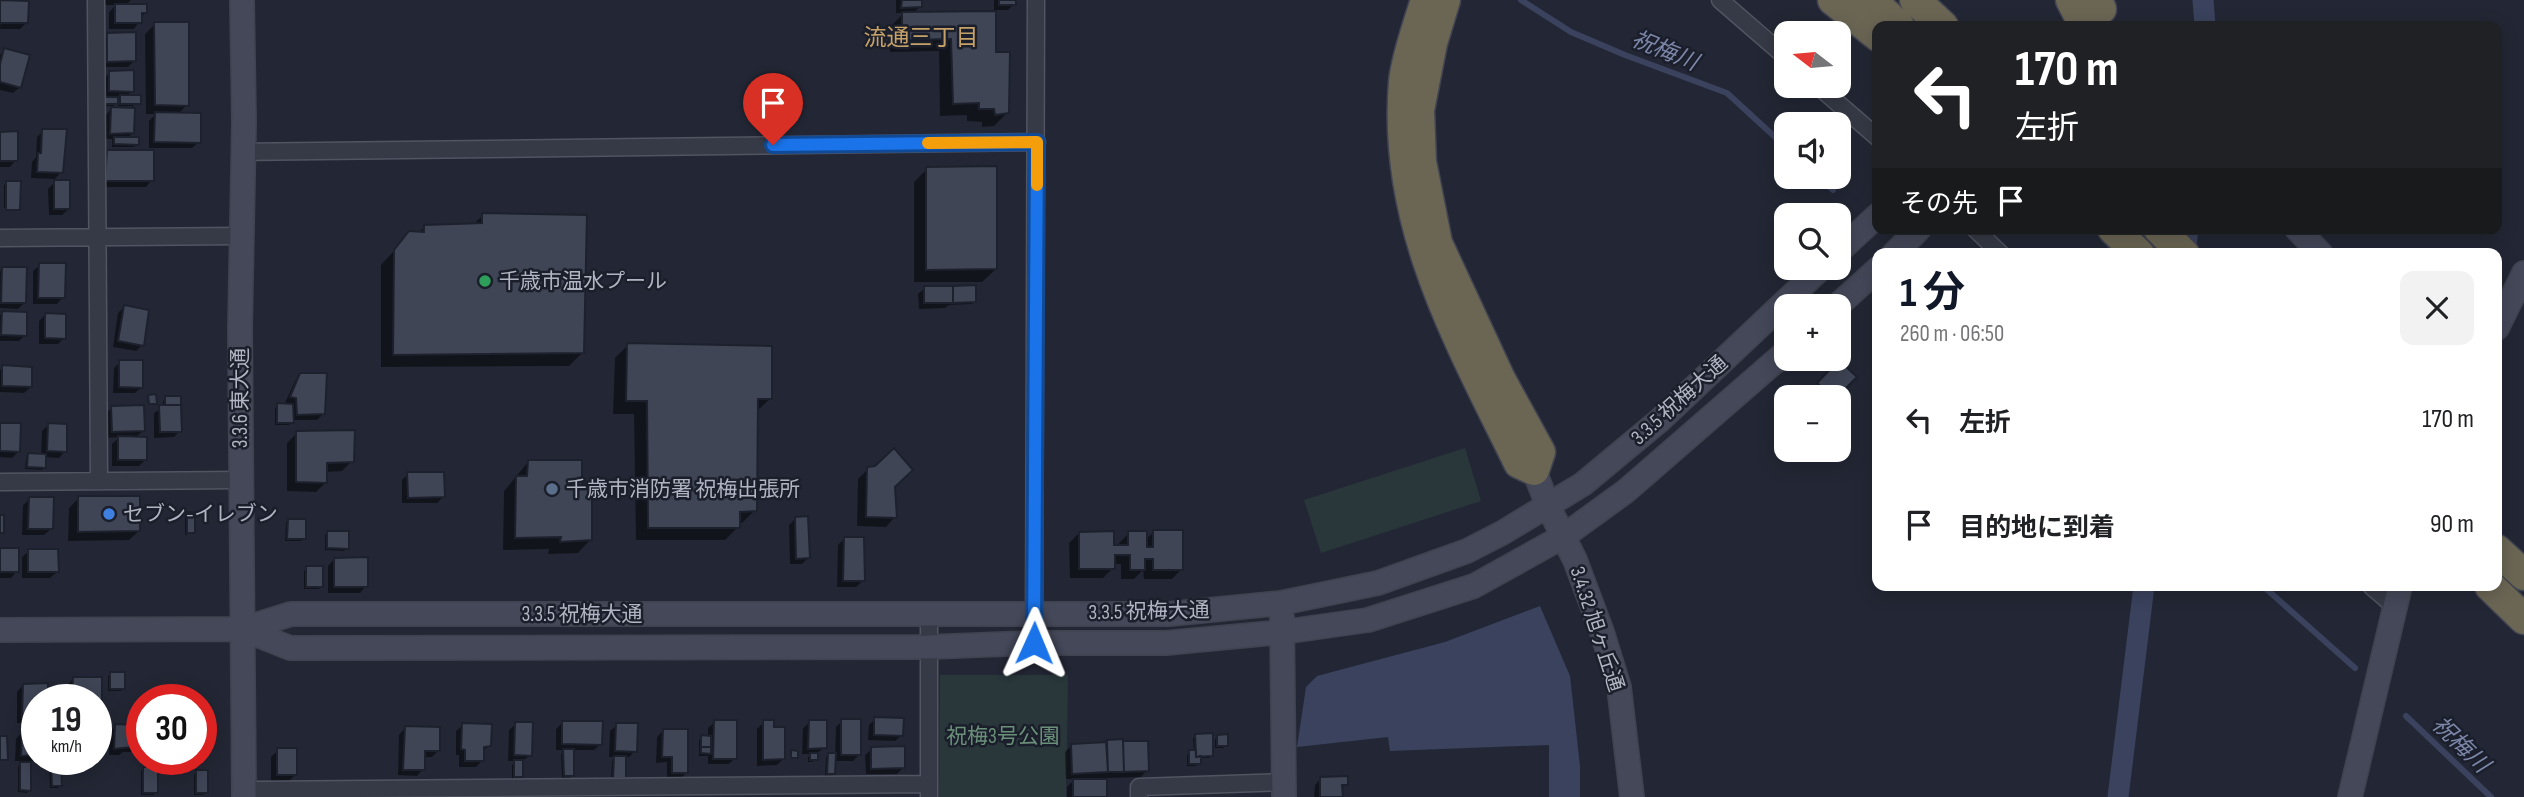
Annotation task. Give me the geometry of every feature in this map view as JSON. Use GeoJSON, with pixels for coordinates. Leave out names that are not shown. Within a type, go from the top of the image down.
{"type":"FeatureCollection","features":[{"type":"Feature","properties":{"kind":"highway"},"geometry":{"type":"LineString","coordinates":[[1426,0],[1404,80],[1403,141],[1408,187],[1421,243],[1455,332],[1519,463],[1534,470],[1540,452],[1500,379],[1437,243],[1421,162],[1419,110],[1432,43],[1445,0]]}},
{"type":"Feature","properties":{"kind":"highway"},"geometry":{"type":"LineString","coordinates":[[1833,0],[1872,31]]}},
{"type":"Feature","properties":{"kind":"highway"},"geometry":{"type":"LineString","coordinates":[[1871,0],[1894,21]]}},
{"type":"Feature","properties":{"kind":"highway"},"geometry":{"type":"LineString","coordinates":[[1915,0],[1938,21]]}},
{"type":"Feature","properties":{"kind":"highway"},"geometry":{"type":"LineString","coordinates":[[2119,235],[2134,248]]}},
{"type":"Feature","properties":{"kind":"highway"},"geometry":{"type":"LineString","coordinates":[[2165,235],[2178,248]]}},
{"type":"Feature","properties":{"kind":"highway"},"geometry":{"type":"LineString","coordinates":[[2502,555],[2524,575]]}},
{"type":"Feature","properties":{"kind":"highway"},"geometry":{"type":"LineString","coordinates":[[2495,591],[2524,619]]}},
{"type":"Feature","properties":{"kind":"street"},"geometry":{"type":"LineString","coordinates":[[96,0],[99,481]]}},
{"type":"Feature","properties":{"kind":"street","name":"3.3.6 東大通"},"geometry":{"type":"LineString","coordinates":[[242,0],[240,480],[244,793]]}},
{"type":"Feature","properties":{"kind":"street"},"geometry":{"type":"LineString","coordinates":[[1034,643],[1036,0]]}},
{"type":"Feature","properties":{"kind":"street"},"geometry":{"type":"LineString","coordinates":[[1720,0],[1774,47]]}},
{"type":"Feature","properties":{"kind":"street"},"geometry":{"type":"LineString","coordinates":[[1832,98],[1872,133]]}},
{"type":"Feature","properties":{"kind":"street"},"geometry":{"type":"LineString","coordinates":[[243,152],[1037,142]]}},
{"type":"Feature","properties":{"kind":"street"},"geometry":{"type":"LineString","coordinates":[[1851,240],[1872,221]]}},
{"type":"Feature","properties":{"kind":"street"},"geometry":{"type":"LineString","coordinates":[[1900,248],[1913,235]]}},
{"type":"Feature","properties":{"kind":"street"},"geometry":{"type":"LineString","coordinates":[[1981,235],[1995,248]]}},
{"type":"Feature","properties":{"kind":"street"},"geometry":{"type":"LineString","coordinates":[[2303,235],[2315,248]]}},
{"type":"Feature","properties":{"kind":"street"},"geometry":{"type":"LineString","coordinates":[[0,238],[242,236]]}},
{"type":"Feature","properties":{"kind":"street"},"geometry":{"type":"LineString","coordinates":[[1850,294],[1872,274]]}},
{"type":"Feature","properties":{"kind":"street"},"geometry":{"type":"LineString","coordinates":[[2502,318],[2524,274]]}},
{"type":"Feature","properties":{"kind":"street","name":"3.3.5 祝梅大通"},"geometry":{"type":"LineString","coordinates":[[0,630],[243,629],[291,614],[1169,614],[1281,603],[1378,583],[1467,551],[1548,506],[1583,484],[1660,420],[1808,280]]}},
{"type":"Feature","properties":{"kind":"street","name":"3.3.5 祝梅大通"},"geometry":{"type":"LineString","coordinates":[[243,629],[290,648],[928,647],[1034,643],[1166,643],[1283,632],[1368,620],[1474,586],[1564,536],[1626,491],[1774,362]]}},
{"type":"Feature","properties":{"kind":"street","name":"3.4.32 旭ヶ丘通"},"geometry":{"type":"LineString","coordinates":[[1534,470],[1548,506],[1575,560],[1619,687],[1632,797]]}},
{"type":"Feature","properties":{"kind":"street"},"geometry":{"type":"LineString","coordinates":[[0,482],[240,480]]}},
{"type":"Feature","properties":{"kind":"street"},"geometry":{"type":"LineString","coordinates":[[2350,797],[2397,596]]}},
{"type":"Feature","properties":{"kind":"street"},"geometry":{"type":"LineString","coordinates":[[1139,797],[1139,787],[1284,789],[1281,603]]}},
{"type":"Feature","properties":{"kind":"street"},"geometry":{"type":"LineString","coordinates":[[244,793],[929,790],[929,614]]}},
{"type":"Feature","properties":{"kind":"green space"},"geometry":{"type":"Polygon","coordinates":[[[1465,448],[1481,501],[1321,553],[1304,500],[1465,448]]]}},
{"type":"Feature","properties":{"kind":"green space","name":"祝梅3号公園"},"geometry":{"type":"Polygon","coordinates":[[[940,675],[1068,675],[1066,797],[939,797],[940,675]]]}},
{"type":"Feature","properties":{"kind":"water"},"geometry":{"type":"Polygon","coordinates":[[[1540,606],[1570,676],[1580,766],[1580,797],[1549,797],[1549,745],[1390,751],[1388,737],[1297,747],[1306,687],[1317,676],[1445,642],[1540,606]]]}},
{"type":"Feature","properties":{"kind":"building"},"geometry":{"type":"Polygon","coordinates":[[[0,0],[29,1],[28,23],[0,23],[0,0]]]}},
{"type":"Feature","properties":{"kind":"building"},"geometry":{"type":"Polygon","coordinates":[[[902,0],[922,0],[922,7],[901,8],[902,0]]]}},
{"type":"Feature","properties":{"kind":"building"},"geometry":{"type":"Polygon","coordinates":[[[999,0],[1016,0],[1016,5],[999,5],[999,0]]]}},
{"type":"Feature","properties":{"kind":"building"},"geometry":{"type":"Polygon","coordinates":[[[115,4],[147,4],[147,13],[142,13],[142,23],[115,23],[115,4]]]}},
{"type":"Feature","properties":{"kind":"building"},"geometry":{"type":"Polygon","coordinates":[[[996,11],[996,52],[1010,52],[1009,113],[995,115],[994,109],[979,109],[979,103],[953,104],[951,39],[902,40],[902,12],[996,11]]]}},
{"type":"Feature","properties":{"kind":"building"},"geometry":{"type":"Polygon","coordinates":[[[154,22],[189,22],[189,106],[155,105],[154,22]]]}},
{"type":"Feature","properties":{"kind":"building"},"geometry":{"type":"Polygon","coordinates":[[[136,32],[136,61],[107,62],[107,33],[136,32]]]}},
{"type":"Feature","properties":{"kind":"building"},"geometry":{"type":"Polygon","coordinates":[[[4,48],[30,55],[21,88],[0,82],[0,64],[4,48]]]}},
{"type":"Feature","properties":{"kind":"building"},"geometry":{"type":"Polygon","coordinates":[[[134,70],[134,92],[109,91],[109,71],[134,70]]]}},
{"type":"Feature","properties":{"kind":"building"},"geometry":{"type":"Polygon","coordinates":[[[120,95],[141,95],[141,104],[120,104],[120,95]]]}},
{"type":"Feature","properties":{"kind":"building"},"geometry":{"type":"Polygon","coordinates":[[[102,97],[118,97],[118,104],[102,104],[102,97]]]}},
{"type":"Feature","properties":{"kind":"building"},"geometry":{"type":"Polygon","coordinates":[[[111,107],[135,108],[134,133],[110,134],[111,107]]]}},
{"type":"Feature","properties":{"kind":"building"},"geometry":{"type":"Polygon","coordinates":[[[155,112],[201,113],[201,143],[154,142],[155,112]]]}},
{"type":"Feature","properties":{"kind":"building"},"geometry":{"type":"Polygon","coordinates":[[[42,129],[67,129],[63,173],[37,172],[42,129]]]}},
{"type":"Feature","properties":{"kind":"building"},"geometry":{"type":"Polygon","coordinates":[[[18,131],[18,161],[0,161],[0,132],[18,131]]]}},
{"type":"Feature","properties":{"kind":"building"},"geometry":{"type":"Polygon","coordinates":[[[114,137],[139,137],[139,145],[114,144],[114,137]]]}},
{"type":"Feature","properties":{"kind":"building"},"geometry":{"type":"Polygon","coordinates":[[[107,150],[154,150],[154,181],[105,181],[107,150]]]}},
{"type":"Feature","properties":{"kind":"building"},"geometry":{"type":"Polygon","coordinates":[[[997,166],[997,269],[926,270],[926,167],[997,166]]]}},
{"type":"Feature","properties":{"kind":"building"},"geometry":{"type":"Polygon","coordinates":[[[54,180],[70,180],[70,209],[54,209],[54,180]]]}},
{"type":"Feature","properties":{"kind":"building"},"geometry":{"type":"Polygon","coordinates":[[[6,181],[21,181],[20,210],[6,210],[6,181]]]}},
{"type":"Feature","properties":{"kind":"building"},"geometry":{"type":"Polygon","coordinates":[[[482,213],[587,215],[584,353],[393,355],[394,250],[409,231],[424,232],[424,225],[482,223],[482,213]]]}},
{"type":"Feature","properties":{"kind":"building"},"geometry":{"type":"Polygon","coordinates":[[[39,263],[66,263],[65,298],[38,298],[39,263]]]}},
{"type":"Feature","properties":{"kind":"building"},"geometry":{"type":"Polygon","coordinates":[[[2,267],[27,267],[26,303],[1,303],[2,267]]]}},
{"type":"Feature","properties":{"kind":"building"},"geometry":{"type":"Polygon","coordinates":[[[976,285],[976,302],[953,303],[953,286],[976,285]]]}},
{"type":"Feature","properties":{"kind":"building"},"geometry":{"type":"Polygon","coordinates":[[[924,286],[953,286],[953,303],[924,303],[924,286]]]}},
{"type":"Feature","properties":{"kind":"building"},"geometry":{"type":"Polygon","coordinates":[[[124,305],[149,310],[144,346],[118,341],[124,305]]]}},
{"type":"Feature","properties":{"kind":"building"},"geometry":{"type":"Polygon","coordinates":[[[2,311],[27,312],[27,336],[1,335],[2,311]]]}},
{"type":"Feature","properties":{"kind":"building"},"geometry":{"type":"Polygon","coordinates":[[[45,313],[66,314],[66,339],[45,338],[45,313]]]}},
{"type":"Feature","properties":{"kind":"building"},"geometry":{"type":"Polygon","coordinates":[[[627,343],[772,346],[772,399],[758,399],[757,511],[740,512],[740,528],[648,528],[647,401],[626,401],[627,343]]]}},
{"type":"Feature","properties":{"kind":"building"},"geometry":{"type":"Polygon","coordinates":[[[119,360],[143,360],[143,388],[119,387],[119,360]]]}},
{"type":"Feature","properties":{"kind":"building"},"geometry":{"type":"Polygon","coordinates":[[[2,365],[32,367],[32,387],[2,386],[2,365]]]}},
{"type":"Feature","properties":{"kind":"building"},"geometry":{"type":"Polygon","coordinates":[[[1828,371],[1851,371],[1857,377],[1849,385],[1817,383],[1828,371]]]}},
{"type":"Feature","properties":{"kind":"building"},"geometry":{"type":"Polygon","coordinates":[[[300,373],[327,373],[325,414],[297,415],[296,398],[290,397],[300,373]]]}},
{"type":"Feature","properties":{"kind":"building"},"geometry":{"type":"Polygon","coordinates":[[[156,394],[157,404],[149,404],[148,395],[156,394]]]}},
{"type":"Feature","properties":{"kind":"building"},"geometry":{"type":"Polygon","coordinates":[[[165,396],[181,396],[181,405],[165,405],[165,396]]]}},
{"type":"Feature","properties":{"kind":"building"},"geometry":{"type":"Polygon","coordinates":[[[277,403],[293,404],[294,423],[277,423],[277,403]]]}},
{"type":"Feature","properties":{"kind":"building"},"geometry":{"type":"Polygon","coordinates":[[[144,405],[145,431],[112,432],[111,406],[144,405]]]}},
{"type":"Feature","properties":{"kind":"building"},"geometry":{"type":"Polygon","coordinates":[[[159,405],[181,405],[182,432],[160,432],[159,405]]]}},
{"type":"Feature","properties":{"kind":"building"},"geometry":{"type":"Polygon","coordinates":[[[0,423],[21,423],[20,452],[0,451],[0,423]]]}},
{"type":"Feature","properties":{"kind":"building"},"geometry":{"type":"Polygon","coordinates":[[[48,423],[67,424],[67,452],[47,451],[48,423]]]}},
{"type":"Feature","properties":{"kind":"building"},"geometry":{"type":"Polygon","coordinates":[[[355,430],[354,462],[327,463],[327,483],[296,482],[296,431],[355,430]]]}},
{"type":"Feature","properties":{"kind":"building"},"geometry":{"type":"Polygon","coordinates":[[[118,436],[147,437],[147,460],[118,460],[118,436]]]}},
{"type":"Feature","properties":{"kind":"building"},"geometry":{"type":"Polygon","coordinates":[[[894,448],[913,470],[895,487],[897,518],[866,517],[867,467],[875,466],[894,448]]]}},
{"type":"Feature","properties":{"kind":"building"},"geometry":{"type":"Polygon","coordinates":[[[28,453],[46,454],[46,468],[27,467],[28,453]]]}},
{"type":"Feature","properties":{"kind":"building"},"geometry":{"type":"Polygon","coordinates":[[[528,460],[582,460],[582,484],[592,484],[592,540],[560,542],[561,537],[515,538],[516,476],[527,476],[528,460]]]}},
{"type":"Feature","properties":{"kind":"building"},"geometry":{"type":"Polygon","coordinates":[[[407,472],[444,472],[445,497],[408,498],[407,472]]]}},
{"type":"Feature","properties":{"kind":"building"},"geometry":{"type":"Polygon","coordinates":[[[78,496],[140,496],[140,531],[78,532],[78,496]]]}},
{"type":"Feature","properties":{"kind":"building"},"geometry":{"type":"Polygon","coordinates":[[[29,497],[54,497],[53,529],[28,529],[29,497]]]}},
{"type":"Feature","properties":{"kind":"building"},"geometry":{"type":"Polygon","coordinates":[[[187,512],[195,512],[195,533],[187,533],[187,512]]]}},
{"type":"Feature","properties":{"kind":"building"},"geometry":{"type":"Polygon","coordinates":[[[0,515],[4,515],[4,533],[0,533],[0,515]]]}},
{"type":"Feature","properties":{"kind":"building"},"geometry":{"type":"Polygon","coordinates":[[[808,516],[810,558],[796,559],[795,517],[808,516]]]}},
{"type":"Feature","properties":{"kind":"building"},"geometry":{"type":"Polygon","coordinates":[[[288,519],[306,519],[306,539],[287,539],[288,519]]]}},
{"type":"Feature","properties":{"kind":"building"},"geometry":{"type":"Polygon","coordinates":[[[1153,530],[1183,530],[1183,570],[1153,570],[1153,559],[1145,559],[1145,570],[1130,570],[1130,555],[1115,555],[1115,569],[1079,569],[1079,532],[1114,531],[1114,545],[1128,545],[1128,531],[1147,531],[1147,547],[1153,547],[1153,530]]]}},
{"type":"Feature","properties":{"kind":"building"},"geometry":{"type":"Polygon","coordinates":[[[327,531],[349,531],[349,549],[327,548],[327,531]]]}},
{"type":"Feature","properties":{"kind":"building"},"geometry":{"type":"Polygon","coordinates":[[[844,537],[864,537],[865,581],[843,581],[844,537]]]}},
{"type":"Feature","properties":{"kind":"building"},"geometry":{"type":"Polygon","coordinates":[[[0,548],[19,548],[19,572],[0,572],[0,548]]]}},
{"type":"Feature","properties":{"kind":"building"},"geometry":{"type":"Polygon","coordinates":[[[28,549],[58,549],[59,572],[28,572],[28,549]]]}},
{"type":"Feature","properties":{"kind":"building"},"geometry":{"type":"Polygon","coordinates":[[[368,557],[368,587],[334,587],[334,558],[368,557]]]}},
{"type":"Feature","properties":{"kind":"building"},"geometry":{"type":"Polygon","coordinates":[[[306,566],[323,566],[323,587],[306,587],[306,566]]]}},
{"type":"Feature","properties":{"kind":"building"},"geometry":{"type":"Polygon","coordinates":[[[110,672],[125,672],[125,689],[112,689],[110,672]]]}},
{"type":"Feature","properties":{"kind":"building"},"geometry":{"type":"Polygon","coordinates":[[[73,677],[102,677],[102,684],[73,684],[73,677]]]}},
{"type":"Feature","properties":{"kind":"building"},"geometry":{"type":"Polygon","coordinates":[[[874,717],[904,718],[903,736],[874,735],[874,717]]]}},
{"type":"Feature","properties":{"kind":"building"},"geometry":{"type":"Polygon","coordinates":[[[841,719],[861,719],[861,755],[841,755],[841,719]]]}},
{"type":"Feature","properties":{"kind":"building"},"geometry":{"type":"Polygon","coordinates":[[[714,720],[737,720],[737,759],[713,759],[714,720]]]}},
{"type":"Feature","properties":{"kind":"building"},"geometry":{"type":"Polygon","coordinates":[[[763,720],[774,720],[774,727],[785,727],[785,759],[763,760],[763,720]]]}},
{"type":"Feature","properties":{"kind":"building"},"geometry":{"type":"Polygon","coordinates":[[[809,720],[827,720],[827,748],[808,749],[809,720]]]}},
{"type":"Feature","properties":{"kind":"building"},"geometry":{"type":"Polygon","coordinates":[[[562,721],[603,721],[602,745],[562,744],[562,721]]]}},
{"type":"Feature","properties":{"kind":"building"},"geometry":{"type":"Polygon","coordinates":[[[515,722],[533,722],[532,756],[514,755],[515,722]]]}},
{"type":"Feature","properties":{"kind":"building"},"geometry":{"type":"Polygon","coordinates":[[[462,723],[492,724],[491,746],[484,747],[484,761],[465,761],[465,750],[461,749],[462,723]]]}},
{"type":"Feature","properties":{"kind":"building"},"geometry":{"type":"Polygon","coordinates":[[[616,723],[638,723],[637,752],[615,751],[616,723]]]}},
{"type":"Feature","properties":{"kind":"building"},"geometry":{"type":"Polygon","coordinates":[[[115,724],[126,724],[126,748],[114,749],[115,724]]]}},
{"type":"Feature","properties":{"kind":"building"},"geometry":{"type":"Polygon","coordinates":[[[405,726],[440,727],[440,751],[425,751],[425,770],[403,770],[405,726]]]}},
{"type":"Feature","properties":{"kind":"building"},"geometry":{"type":"Polygon","coordinates":[[[663,729],[688,729],[688,773],[672,773],[672,757],[662,757],[663,729]]]}},
{"type":"Feature","properties":{"kind":"building"},"geometry":{"type":"Polygon","coordinates":[[[1213,733],[1213,756],[1196,757],[1195,734],[1213,733]]]}},
{"type":"Feature","properties":{"kind":"building"},"geometry":{"type":"Polygon","coordinates":[[[1228,734],[1228,746],[1217,746],[1217,735],[1228,734]]]}},
{"type":"Feature","properties":{"kind":"building"},"geometry":{"type":"Polygon","coordinates":[[[701,735],[711,736],[711,747],[701,747],[701,735]]]}},
{"type":"Feature","properties":{"kind":"building"},"geometry":{"type":"Polygon","coordinates":[[[0,736],[7,736],[8,760],[0,760],[0,736]]]}},
{"type":"Feature","properties":{"kind":"building"},"geometry":{"type":"Polygon","coordinates":[[[1123,739],[1124,772],[1108,772],[1106,740],[1123,739]]]}},
{"type":"Feature","properties":{"kind":"building"},"geometry":{"type":"Polygon","coordinates":[[[1123,741],[1148,741],[1149,771],[1124,772],[1123,741]]]}},
{"type":"Feature","properties":{"kind":"building"},"geometry":{"type":"Polygon","coordinates":[[[1107,742],[1108,772],[1072,774],[1071,744],[1107,742]]]}},
{"type":"Feature","properties":{"kind":"building"},"geometry":{"type":"Polygon","coordinates":[[[905,746],[905,768],[871,769],[871,747],[905,746]]]}},
{"type":"Feature","properties":{"kind":"building"},"geometry":{"type":"Polygon","coordinates":[[[701,747],[711,747],[711,754],[701,753],[701,747]]]}},
{"type":"Feature","properties":{"kind":"building"},"geometry":{"type":"Polygon","coordinates":[[[277,748],[297,748],[297,775],[277,775],[277,748]]]}},
{"type":"Feature","properties":{"kind":"building"},"geometry":{"type":"Polygon","coordinates":[[[563,749],[574,749],[574,776],[564,776],[563,749]]]}},
{"type":"Feature","properties":{"kind":"building"},"geometry":{"type":"Polygon","coordinates":[[[791,750],[798,751],[798,758],[791,758],[791,750]]]}},
{"type":"Feature","properties":{"kind":"building"},"geometry":{"type":"Polygon","coordinates":[[[1189,750],[1196,750],[1196,757],[1201,756],[1201,764],[1189,764],[1189,750]]]}},
{"type":"Feature","properties":{"kind":"building"},"geometry":{"type":"Polygon","coordinates":[[[810,753],[818,753],[818,760],[810,760],[810,753]]]}},
{"type":"Feature","properties":{"kind":"building"},"geometry":{"type":"Polygon","coordinates":[[[828,753],[836,753],[835,774],[827,774],[828,753]]]}},
{"type":"Feature","properties":{"kind":"building"},"geometry":{"type":"Polygon","coordinates":[[[614,756],[626,756],[626,778],[613,778],[614,756]]]}},
{"type":"Feature","properties":{"kind":"building"},"geometry":{"type":"Polygon","coordinates":[[[514,760],[523,760],[523,777],[514,777],[514,760]]]}},
{"type":"Feature","properties":{"kind":"building"},"geometry":{"type":"Polygon","coordinates":[[[21,762],[21,775],[31,775],[31,791],[20,790],[21,762]]]}},
{"type":"Feature","properties":{"kind":"building"},"geometry":{"type":"Polygon","coordinates":[[[52,775],[62,775],[62,786],[52,786],[52,775]]]}},
{"type":"Feature","properties":{"kind":"building"},"geometry":{"type":"Polygon","coordinates":[[[143,775],[158,775],[158,793],[143,793],[143,775]]]}},
{"type":"Feature","properties":{"kind":"building"},"geometry":{"type":"Polygon","coordinates":[[[196,775],[208,775],[208,793],[196,793],[196,775]]]}},
{"type":"Feature","properties":{"kind":"building"},"geometry":{"type":"Polygon","coordinates":[[[1348,776],[1348,785],[1342,785],[1343,797],[1320,797],[1320,777],[1348,776]]]}},
{"type":"Feature","properties":{"kind":"building"},"geometry":{"type":"Polygon","coordinates":[[[1073,779],[1107,779],[1107,797],[1073,797],[1073,779]]]}},
{"type":"Feature","properties":{"kind":"waterway","name":"祝梅川"},"geometry":{"type":"LineString","coordinates":[[1521,0],[1571,32],[1727,93],[1774,136]]}},
{"type":"Feature","properties":{"kind":"waterway"},"geometry":{"type":"LineString","coordinates":[[2203,0],[2205,21]]}},
{"type":"Feature","properties":{"kind":"waterway"},"geometry":{"type":"LineString","coordinates":[[2186,248],[2187,235]]}},
{"type":"Feature","properties":{"kind":"waterway"},"geometry":{"type":"LineString","coordinates":[[2118,797],[2143,591]]}},
{"type":"Feature","properties":{"kind":"waterway","name":"祝梅川"},"geometry":{"type":"LineString","coordinates":[[2269,591],[2355,668]]}},
{"type":"Feature","properties":{"kind":"waterway","name":"祝梅川"},"geometry":{"type":"LineString","coordinates":[[2406,716],[2491,797]]}},
{"type":"Feature","properties":{"kind":"slow traffic"},"geometry":{"type":"LineString","coordinates":[[928,143],[1037,142],[1037,185]]}},
{"type":"Feature","properties":{"kind":"place","name":"千歳市温水プール"},"geometry":{"type":"Point","coordinates":[485,281]}},
{"type":"Feature","properties":{"kind":"place","name":"千歳市消防署 祝梅出張所"},"geometry":{"type":"Point","coordinates":[552,489]}},
{"type":"Feature","properties":{"kind":"place","name":"セブン-イレブン"},"geometry":{"type":"Point","coordinates":[109,514]}},
{"type":"Feature","properties":{"kind":"district","name":"流通三丁目"},"geometry":{"type":"Point","coordinates":[921,37]}},
{"type":"Feature","properties":{"kind":"route"},"geometry":{"type":"LineString","coordinates":[[773,145],[1037,142],[1034,643]]}}]}
